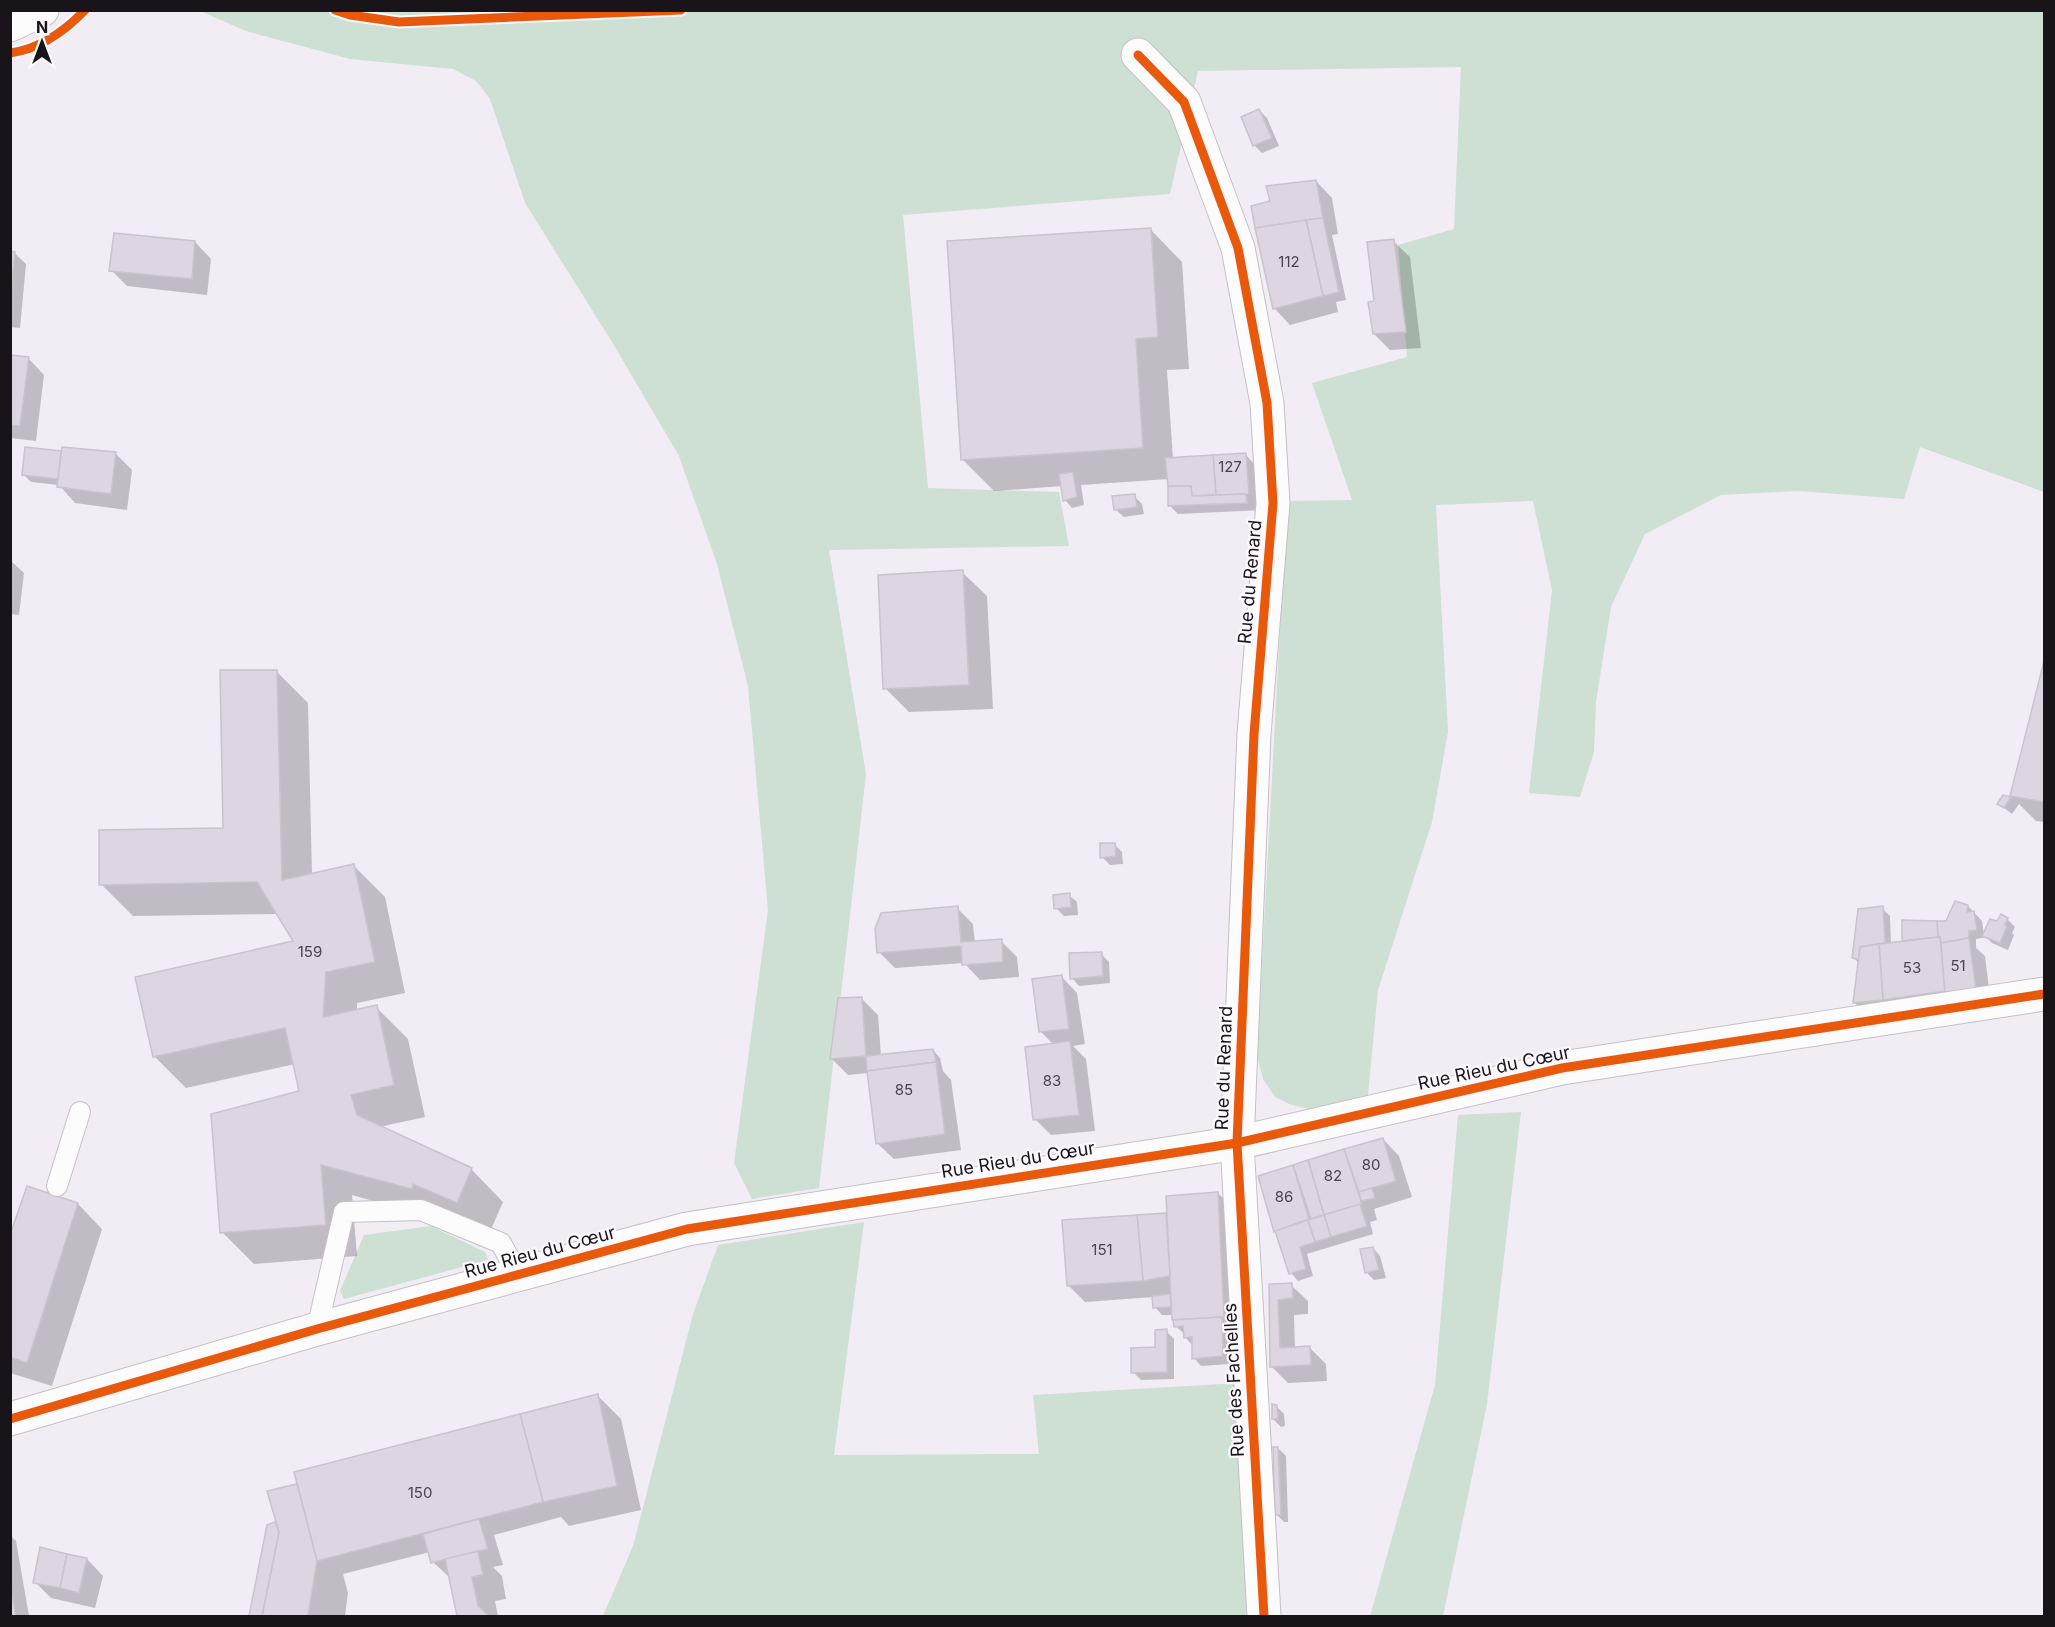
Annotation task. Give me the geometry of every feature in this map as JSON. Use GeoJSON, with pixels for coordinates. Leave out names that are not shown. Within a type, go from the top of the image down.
{"type":"FeatureCollection","features":[{"type":"Feature","properties":{"kind":"street"},"geometry":{"type":"LineString","coordinates":[[10,25],[42,10]]}},
{"type":"Feature","properties":{"kind":"street","name":"Rue du Renard"},"geometry":{"type":"LineString","coordinates":[[1138,55],[1184,102],[1238,248],[1267,403],[1273,503],[1254,734],[1237,1143]]}},
{"type":"Feature","properties":{"kind":"street","name":"Rue Rieu du Cœur"},"geometry":{"type":"LineString","coordinates":[[10,1419],[316,1329],[687,1229],[1237,1143],[1562,1068],[2044,994]]}},
{"type":"Feature","properties":{"kind":"street","name":"Rue des Fachelles"},"geometry":{"type":"LineString","coordinates":[[1237,1143],[1264,1617]]}},
{"type":"Feature","properties":{"kind":"lane"},"geometry":{"type":"LineString","coordinates":[[57,1185],[81,1112]]}},
{"type":"Feature","properties":{"kind":"lane"},"geometry":{"type":"LineString","coordinates":[[316,1329],[344,1212],[421,1210],[501,1243],[518,1275]]}},
{"type":"Feature","properties":{"kind":"green space"},"geometry":{"type":"Polygon","coordinates":[[[200,11],[2044,11],[2044,492],[1920,447],[1904,499],[1798,491],[1721,495],[1645,534],[1611,607],[1596,702],[1594,752],[1580,797],[1529,793],[1552,590],[1533,501],[1436,505],[1448,732],[1432,822],[1378,990],[1368,1095],[1308,1109],[1275,1097],[1263,1079],[1257,1055],[1287,501],[1352,500],[1312,383],[1407,357],[1398,245],[1454,229],[1461,67],[1198,71],[1170,194],[903,215],[928,488],[1059,492],[1069,546],[829,550],[866,774],[819,1188],[752,1199],[734,1163],[768,910],[748,686],[717,564],[679,456],[612,342],[525,203],[490,99],[476,81],[453,69],[350,59],[246,31],[200,11]]]}},
{"type":"Feature","properties":{"kind":"green space"},"geometry":{"type":"Polygon","coordinates":[[[1521,1112],[1487,1404],[1443,1616],[1370,1616],[1435,1385],[1458,1115],[1521,1112]]]}},
{"type":"Feature","properties":{"kind":"green space"},"geometry":{"type":"Polygon","coordinates":[[[864,1222],[834,1455],[1039,1454],[1033,1395],[1239,1383],[1279,1616],[603,1616],[633,1546],[693,1314],[718,1245],[864,1222]]]}},
{"type":"Feature","properties":{"kind":"green space"},"geometry":{"type":"Polygon","coordinates":[[[431,1226],[485,1252],[488,1260],[344,1299],[340,1291],[364,1235],[431,1226]]]}},
{"type":"Feature","properties":{"kind":"building"},"geometry":{"type":"Polygon","coordinates":[[[1259,109],[1272,138],[1253,146],[1241,117],[1259,109]]]}},
{"type":"Feature","properties":{"kind":"building"},"geometry":{"type":"Polygon","coordinates":[[[1316,180],[1323,218],[1255,228],[1251,206],[1270,201],[1266,186],[1316,180]]]}},
{"type":"Feature","properties":{"kind":"building"},"geometry":{"type":"Polygon","coordinates":[[[1323,218],[1339,292],[1323,296],[1306,220],[1323,218]]]}},
{"type":"Feature","properties":{"kind":"building"},"geometry":{"type":"Polygon","coordinates":[[[1306,220],[1323,296],[1273,309],[1255,228],[1306,220]]]}},
{"type":"Feature","properties":{"kind":"building"},"geometry":{"type":"Polygon","coordinates":[[[1151,228],[1158,337],[1136,339],[1143,448],[961,460],[947,241],[1151,228]]]}},
{"type":"Feature","properties":{"kind":"building"},"geometry":{"type":"Polygon","coordinates":[[[114,233],[195,241],[192,279],[109,271],[114,233]]]}},
{"type":"Feature","properties":{"kind":"building"},"geometry":{"type":"Polygon","coordinates":[[[1394,239],[1406,332],[1373,334],[1368,302],[1374,301],[1367,242],[1394,239]]]}},
{"type":"Feature","properties":{"kind":"building"},"geometry":{"type":"Polygon","coordinates":[[[10,251],[15,252],[11,291],[10,291],[10,251]]]}},
{"type":"Feature","properties":{"kind":"building"},"geometry":{"type":"Polygon","coordinates":[[[10,355],[29,357],[20,426],[10,425],[10,355]]]}},
{"type":"Feature","properties":{"kind":"building"},"geometry":{"type":"Polygon","coordinates":[[[25,447],[61,451],[58,479],[22,475],[25,447]]]}},
{"type":"Feature","properties":{"kind":"building"},"geometry":{"type":"Polygon","coordinates":[[[62,447],[116,452],[111,494],[57,487],[62,447]]]}},
{"type":"Feature","properties":{"kind":"building"},"geometry":{"type":"Polygon","coordinates":[[[1246,453],[1249,494],[1216,495],[1213,455],[1246,453]]]}},
{"type":"Feature","properties":{"kind":"building"},"geometry":{"type":"Polygon","coordinates":[[[1213,455],[1216,495],[1192,496],[1191,486],[1168,486],[1165,458],[1213,455]]]}},
{"type":"Feature","properties":{"kind":"building"},"geometry":{"type":"Polygon","coordinates":[[[1073,472],[1077,497],[1063,501],[1059,474],[1073,472]]]}},
{"type":"Feature","properties":{"kind":"building"},"geometry":{"type":"Polygon","coordinates":[[[1168,486],[1191,486],[1192,496],[1246,494],[1247,503],[1168,506],[1168,486]]]}},
{"type":"Feature","properties":{"kind":"building"},"geometry":{"type":"Polygon","coordinates":[[[1135,494],[1137,507],[1114,510],[1112,496],[1135,494]]]}},
{"type":"Feature","properties":{"kind":"building"},"geometry":{"type":"Polygon","coordinates":[[[963,570],[969,685],[883,689],[878,575],[963,570]]]}},
{"type":"Feature","properties":{"kind":"building"},"geometry":{"type":"Polygon","coordinates":[[[2044,661],[2044,802],[2010,796],[2044,661]]]}},
{"type":"Feature","properties":{"kind":"building"},"geometry":{"type":"Polygon","coordinates":[[[220,670],[277,670],[282,880],[354,864],[375,962],[326,972],[323,1017],[377,1005],[394,1085],[351,1095],[357,1115],[472,1168],[457,1203],[413,1184],[412,1189],[321,1165],[326,1225],[220,1233],[211,1114],[299,1091],[285,1028],[153,1057],[135,977],[293,941],[257,882],[99,885],[99,830],[223,828],[220,670]]]}},
{"type":"Feature","properties":{"kind":"building"},"geometry":{"type":"Polygon","coordinates":[[[2003,795],[2011,797],[2004,808],[1997,804],[2003,795]]]}},
{"type":"Feature","properties":{"kind":"building"},"geometry":{"type":"Polygon","coordinates":[[[1100,843],[1115,843],[1116,856],[1100,858],[1100,843]]]}},
{"type":"Feature","properties":{"kind":"building"},"geometry":{"type":"Polygon","coordinates":[[[1070,893],[1071,907],[1054,909],[1053,895],[1070,893]]]}},
{"type":"Feature","properties":{"kind":"building"},"geometry":{"type":"Polygon","coordinates":[[[1955,901],[1968,905],[1967,912],[1974,911],[1977,930],[1969,931],[1969,938],[1941,943],[1938,937],[1937,921],[1946,921],[1955,901]]]}},
{"type":"Feature","properties":{"kind":"building"},"geometry":{"type":"Polygon","coordinates":[[[958,906],[961,942],[1002,939],[1003,962],[962,965],[961,946],[877,953],[875,929],[881,913],[958,906]]]}},
{"type":"Feature","properties":{"kind":"building"},"geometry":{"type":"Polygon","coordinates":[[[1883,906],[1885,943],[1860,947],[1859,960],[1852,958],[1858,909],[1883,906]]]}},
{"type":"Feature","properties":{"kind":"building"},"geometry":{"type":"Polygon","coordinates":[[[2001,914],[2008,918],[2000,943],[1982,936],[1990,919],[1997,921],[2001,914]]]}},
{"type":"Feature","properties":{"kind":"building"},"geometry":{"type":"Polygon","coordinates":[[[1902,920],[1937,921],[1938,937],[1902,941],[1902,920]]]}},
{"type":"Feature","properties":{"kind":"building"},"geometry":{"type":"Polygon","coordinates":[[[1940,937],[1945,991],[1883,1000],[1879,944],[1940,937]]]}},
{"type":"Feature","properties":{"kind":"building"},"geometry":{"type":"Polygon","coordinates":[[[1969,938],[1976,989],[1945,993],[1941,943],[1969,938]]]}},
{"type":"Feature","properties":{"kind":"building"},"geometry":{"type":"Polygon","coordinates":[[[1879,944],[1883,1000],[1853,1003],[1860,947],[1879,944]]]}},
{"type":"Feature","properties":{"kind":"building"},"geometry":{"type":"Polygon","coordinates":[[[1102,952],[1103,976],[1070,979],[1069,953],[1102,952]]]}},
{"type":"Feature","properties":{"kind":"building"},"geometry":{"type":"Polygon","coordinates":[[[1062,975],[1069,1029],[1039,1032],[1032,979],[1062,975]]]}},
{"type":"Feature","properties":{"kind":"building"},"geometry":{"type":"Polygon","coordinates":[[[862,997],[866,1056],[830,1059],[838,998],[862,997]]]}},
{"type":"Feature","properties":{"kind":"building"},"geometry":{"type":"Polygon","coordinates":[[[1070,1041],[1079,1115],[1033,1120],[1025,1047],[1070,1041]]]}},
{"type":"Feature","properties":{"kind":"building"},"geometry":{"type":"Polygon","coordinates":[[[933,1049],[936,1062],[867,1071],[866,1056],[933,1049]]]}},
{"type":"Feature","properties":{"kind":"building"},"geometry":{"type":"Polygon","coordinates":[[[936,1062],[945,1134],[876,1144],[867,1071],[936,1062]]]}},
{"type":"Feature","properties":{"kind":"building"},"geometry":{"type":"Polygon","coordinates":[[[1383,1138],[1396,1181],[1359,1192],[1344,1149],[1383,1138]]]}},
{"type":"Feature","properties":{"kind":"building"},"geometry":{"type":"Polygon","coordinates":[[[1344,1149],[1362,1204],[1324,1215],[1308,1160],[1344,1149]]]}},
{"type":"Feature","properties":{"kind":"building"},"geometry":{"type":"Polygon","coordinates":[[[1308,1160],[1324,1215],[1311,1219],[1293,1165],[1308,1160]]]}},
{"type":"Feature","properties":{"kind":"building"},"geometry":{"type":"Polygon","coordinates":[[[1293,1165],[1309,1219],[1274,1232],[1258,1176],[1293,1165]]]}},
{"type":"Feature","properties":{"kind":"building"},"geometry":{"type":"Polygon","coordinates":[[[27,1186],[78,1203],[27,1363],[10,1357],[10,1235],[27,1186]]]}},
{"type":"Feature","properties":{"kind":"building"},"geometry":{"type":"Polygon","coordinates":[[[1372,1188],[1375,1198],[1361,1201],[1359,1192],[1372,1188]]]}},
{"type":"Feature","properties":{"kind":"building"},"geometry":{"type":"Polygon","coordinates":[[[1218,1192],[1224,1317],[1172,1320],[1166,1196],[1218,1192]]]}},
{"type":"Feature","properties":{"kind":"building"},"geometry":{"type":"Polygon","coordinates":[[[1360,1204],[1367,1226],[1331,1237],[1324,1215],[1360,1204]]]}},
{"type":"Feature","properties":{"kind":"building"},"geometry":{"type":"Polygon","coordinates":[[[1166,1213],[1170,1276],[1143,1281],[1137,1215],[1166,1213]]]}},
{"type":"Feature","properties":{"kind":"building"},"geometry":{"type":"Polygon","coordinates":[[[1137,1215],[1143,1281],[1067,1286],[1062,1220],[1137,1215]]]}},
{"type":"Feature","properties":{"kind":"building"},"geometry":{"type":"Polygon","coordinates":[[[1324,1215],[1331,1237],[1315,1242],[1308,1220],[1324,1215]]]}},
{"type":"Feature","properties":{"kind":"building"},"geometry":{"type":"Polygon","coordinates":[[[1308,1220],[1315,1242],[1300,1247],[1306,1269],[1289,1274],[1275,1231],[1308,1220]]]}},
{"type":"Feature","properties":{"kind":"building"},"geometry":{"type":"Polygon","coordinates":[[[1373,1247],[1379,1270],[1365,1273],[1360,1249],[1373,1247]]]}},
{"type":"Feature","properties":{"kind":"building"},"geometry":{"type":"Polygon","coordinates":[[[1292,1283],[1293,1298],[1278,1300],[1280,1348],[1310,1346],[1311,1365],[1270,1367],[1269,1284],[1292,1283]]]}},
{"type":"Feature","properties":{"kind":"building"},"geometry":{"type":"Polygon","coordinates":[[[1170,1294],[1171,1307],[1153,1308],[1152,1296],[1170,1294]]]}},
{"type":"Feature","properties":{"kind":"building"},"geometry":{"type":"Polygon","coordinates":[[[1222,1317],[1223,1356],[1192,1359],[1192,1337],[1184,1338],[1183,1326],[1174,1327],[1173,1320],[1222,1317]]]}},
{"type":"Feature","properties":{"kind":"building"},"geometry":{"type":"Polygon","coordinates":[[[1167,1329],[1167,1372],[1131,1373],[1131,1348],[1155,1347],[1155,1330],[1167,1329]]]}},
{"type":"Feature","properties":{"kind":"building"},"geometry":{"type":"Polygon","coordinates":[[[598,1394],[617,1486],[543,1502],[520,1414],[598,1394]]]}},
{"type":"Feature","properties":{"kind":"building"},"geometry":{"type":"Polygon","coordinates":[[[1272,1404],[1277,1405],[1278,1419],[1272,1419],[1272,1404]]]}},
{"type":"Feature","properties":{"kind":"building"},"geometry":{"type":"Polygon","coordinates":[[[520,1414],[543,1502],[317,1561],[294,1472],[520,1414]]]}},
{"type":"Feature","properties":{"kind":"building"},"geometry":{"type":"Polygon","coordinates":[[[1273,1447],[1278,1447],[1281,1515],[1275,1515],[1273,1447]]]}},
{"type":"Feature","properties":{"kind":"building"},"geometry":{"type":"Polygon","coordinates":[[[297,1484],[317,1561],[308,1616],[262,1616],[279,1532],[267,1491],[297,1484]]]}},
{"type":"Feature","properties":{"kind":"building"},"geometry":{"type":"Polygon","coordinates":[[[479,1519],[488,1549],[431,1563],[423,1534],[479,1519]]]}},
{"type":"Feature","properties":{"kind":"building"},"geometry":{"type":"Polygon","coordinates":[[[275,1522],[279,1532],[262,1616],[249,1616],[267,1525],[275,1522]]]}},
{"type":"Feature","properties":{"kind":"building"},"geometry":{"type":"Polygon","coordinates":[[[40,1547],[67,1554],[60,1588],[33,1583],[40,1547]]]}},
{"type":"Feature","properties":{"kind":"building"},"geometry":{"type":"Polygon","coordinates":[[[478,1551],[483,1575],[472,1577],[478,1606],[489,1616],[457,1616],[445,1559],[478,1551]]]}},
{"type":"Feature","properties":{"kind":"building"},"geometry":{"type":"Polygon","coordinates":[[[67,1554],[87,1558],[79,1593],[60,1588],[67,1554]]]}},
{"type":"Feature","properties":{"kind":"building"},"geometry":{"type":"Polygon","coordinates":[[[10,1584],[16,1616],[10,1616],[10,1584]]]}},
{"type":"Feature","properties":{"kind":"cycle path"},"geometry":{"type":"LineString","coordinates":[[10,53],[32,48],[51,38],[85,10]]}},
{"type":"Feature","properties":{"kind":"cycle path"},"geometry":{"type":"LineString","coordinates":[[335,10],[350,15],[399,22],[681,10]]}},
{"type":"Feature","properties":{"kind":"cycle path"},"geometry":{"type":"LineString","coordinates":[[1138,55],[1184,102],[1238,248],[1267,403],[1273,503],[1254,734],[1237,1143],[1264,1616]]}},
{"type":"Feature","properties":{"kind":"cycle path"},"geometry":{"type":"LineString","coordinates":[[10,1419],[317,1329],[687,1229],[1237,1143],[1562,1068],[2044,994]]}}]}
